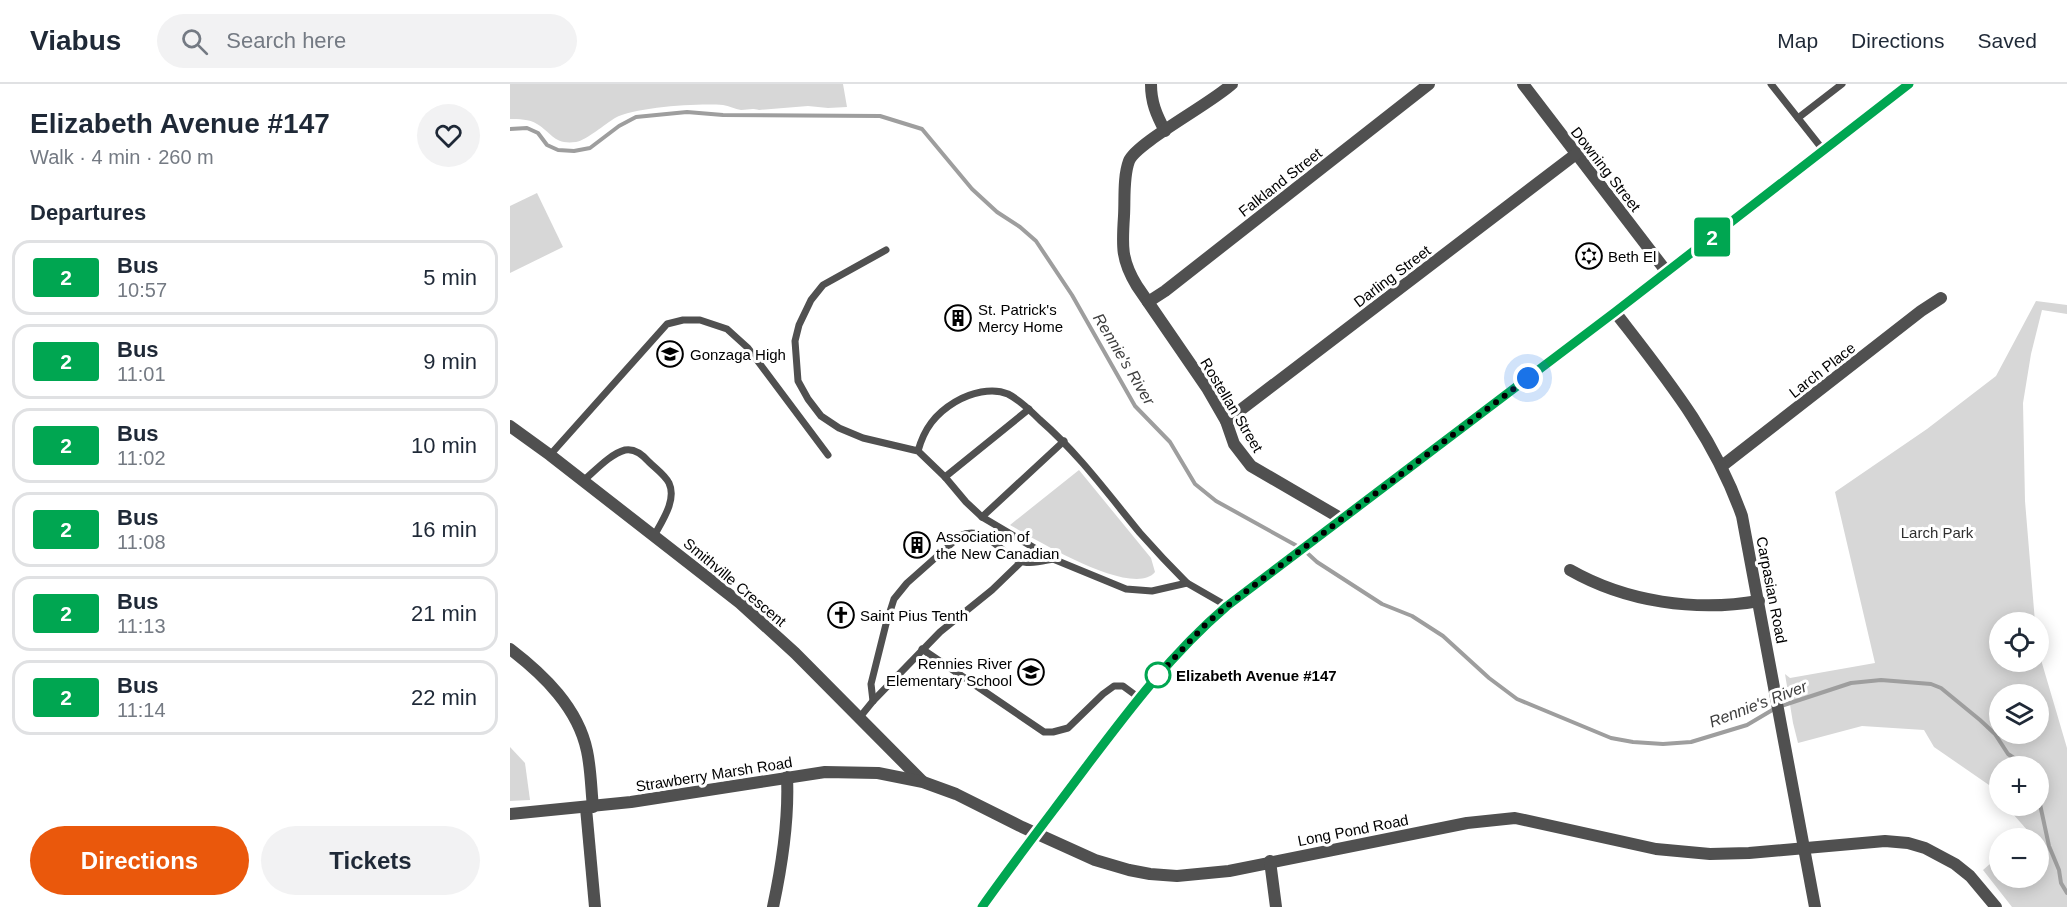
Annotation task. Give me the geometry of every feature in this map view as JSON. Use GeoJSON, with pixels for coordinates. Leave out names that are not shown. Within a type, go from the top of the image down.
{"type":"FeatureCollection","features":[{"type":"Feature","properties":{"kind":"main road"},"geometry":{"type":"LineString","coordinates":[[982,907],[1138,697],[1178,653],[1227,606],[1615,312],[1909,84]]}},
{"type":"Feature","properties":{"kind":"street"},"geometry":{"type":"LineString","coordinates":[[1151,84],[1151,101],[1165,130]]}},
{"type":"Feature","properties":{"kind":"street","name":"Rostellan Street"},"geometry":{"type":"LineString","coordinates":[[1232,84],[1132,155],[1128,163],[1122,238],[1124,259],[1129,273],[1207,388],[1226,421],[1234,444],[1251,466],[1342,519]]}},
{"type":"Feature","properties":{"kind":"street","name":"Falkland Street"},"geometry":{"type":"LineString","coordinates":[[1148,302],[1429,84]]}},
{"type":"Feature","properties":{"kind":"street","name":"Downing Street"},"geometry":{"type":"LineString","coordinates":[[1523,84],[1666,271]]}},
{"type":"Feature","properties":{"kind":"street","name":"Darling Street"},"geometry":{"type":"LineString","coordinates":[[1226,421],[1576,154]]}},
{"type":"Feature","properties":{"kind":"street","name":"Larch Place"},"geometry":{"type":"LineString","coordinates":[[1722,466],[1921,311],[1941,298]]}},
{"type":"Feature","properties":{"kind":"street","name":"Carpasian Road"},"geometry":{"type":"LineString","coordinates":[[1615,312],[1691,413],[1722,466],[1742,516],[1815,907]]}},
{"type":"Feature","properties":{"kind":"street","name":"Smithville Crescent"},"geometry":{"type":"LineString","coordinates":[[510,426],[740,603],[795,653],[923,782]]}},
{"type":"Feature","properties":{"kind":"street"},"geometry":{"type":"LineString","coordinates":[[1570,570],[1601,586],[1661,601],[1710,606],[1759,601]]}},
{"type":"Feature","properties":{"kind":"street"},"geometry":{"type":"LineString","coordinates":[[510,650],[550,684],[578,724],[587,750],[595,907]]}},
{"type":"Feature","properties":{"kind":"street","name":"Strawberry Marsh Road"},"geometry":{"type":"LineString","coordinates":[[510,814],[590,807],[825,772],[900,776],[923,782]]}},
{"type":"Feature","properties":{"kind":"street"},"geometry":{"type":"LineString","coordinates":[[773,907],[783,845],[787,777]]}},
{"type":"Feature","properties":{"kind":"street","name":"Long Pond Road"},"geometry":{"type":"LineString","coordinates":[[923,782],[956,794],[1035,833],[1110,865],[1150,874],[1177,876],[1229,871],[1467,823],[1515,818],[1656,849],[1688,853],[1729,854],[1885,841],[1908,843],[1941,855],[1963,870],[1996,907]]}},
{"type":"Feature","properties":{"kind":"street"},"geometry":{"type":"LineString","coordinates":[[1270,861],[1276,907]]}},
{"type":"Feature","properties":{"kind":"lane"},"geometry":{"type":"LineString","coordinates":[[1771,84],[1824,151]]}},
{"type":"Feature","properties":{"kind":"lane"},"geometry":{"type":"LineString","coordinates":[[1798,118],[1842,84]]}},
{"type":"Feature","properties":{"kind":"lane"},"geometry":{"type":"LineString","coordinates":[[886,250],[823,285],[811,300],[799,325],[795,341],[798,381],[821,416],[839,428],[863,438],[918,451],[982,517],[1053,559],[1126,589],[1152,591],[1187,583]]}},
{"type":"Feature","properties":{"kind":"lane"},"geometry":{"type":"LineString","coordinates":[[550,455],[667,324],[683,320],[700,320],[727,329],[748,348],[828,455]]}},
{"type":"Feature","properties":{"kind":"lane"},"geometry":{"type":"LineString","coordinates":[[918,451],[930,422],[944,408],[963,397],[981,392],[1007,394],[1029,409],[1064,441],[1142,535],[1187,583],[1227,606]]}},
{"type":"Feature","properties":{"kind":"lane"},"geometry":{"type":"LineString","coordinates":[[945,477],[1029,409]]}},
{"type":"Feature","properties":{"kind":"lane"},"geometry":{"type":"LineString","coordinates":[[982,517],[1064,441]]}},
{"type":"Feature","properties":{"kind":"lane"},"geometry":{"type":"LineString","coordinates":[[583,481],[623,451],[633,450],[644,456],[668,482],[671,494],[667,512],[654,536]]}},
{"type":"Feature","properties":{"kind":"lane"},"geometry":{"type":"LineString","coordinates":[[873,701],[871,684],[894,599],[907,583],[960,536],[969,533],[982,534],[1021,562],[1032,563],[1053,559]]}},
{"type":"Feature","properties":{"kind":"lane"},"geometry":{"type":"LineString","coordinates":[[860,717],[922,649],[993,590],[1021,562]]}},
{"type":"Feature","properties":{"kind":"lane"},"geometry":{"type":"LineString","coordinates":[[922,649],[1044,732],[1068,728],[1102,694],[1114,686],[1123,686],[1138,697]]}},
{"type":"Feature","properties":{"kind":"green space"},"geometry":{"type":"Polygon","coordinates":[[[510,84],[843,84],[847,107],[808,106],[741,110],[723,105],[684,105],[624,114],[585,138],[576,142],[563,142],[554,138],[534,122],[510,119],[510,84]]]}},
{"type":"Feature","properties":{"kind":"green space"},"geometry":{"type":"Polygon","coordinates":[[[537,193],[563,247],[510,273],[510,206],[537,193]]]}},
{"type":"Feature","properties":{"kind":"green space","name":"Larch Park"},"geometry":{"type":"Polygon","coordinates":[[[2036,301],[2067,305],[2067,314],[2042,310],[2031,354],[2023,403],[2025,501],[2034,612],[1989,612],[1989,672],[2045,672],[2048,684],[1989,684],[1989,744],[2049,744],[2049,687],[2067,748],[2067,907],[2012,907],[1997,888],[2049,888],[2049,828],[2025,828],[2015,816],[2049,816],[2049,756],[1989,756],[1989,785],[1934,747],[1924,730],[1862,726],[1798,743],[1785,674],[1790,678],[1875,663],[1835,492],[1927,429],[1996,376],[2036,301]]]}},
{"type":"Feature","properties":{"kind":"green space"},"geometry":{"type":"Polygon","coordinates":[[[1079,470],[1151,558],[1155,572],[1143,578],[1127,578],[1106,573],[1061,553],[1010,525],[1079,470]]]}},
{"type":"Feature","properties":{"kind":"green space"},"geometry":{"type":"Polygon","coordinates":[[[510,747],[525,763],[530,800],[510,801],[510,747]]]}},
{"type":"Feature","properties":{"kind":"green space","name":"Larch Park"},"geometry":{"type":"Polygon","coordinates":[[[1989,865],[1989,878],[1983,870],[1989,865]]]}},
{"type":"Feature","properties":{"kind":"waterway","name":"Rennie's River"},"geometry":{"type":"LineString","coordinates":[[510,129],[527,128],[538,133],[547,145],[558,150],[574,151],[590,148],[619,126],[636,117],[687,112],[723,115],[880,116],[922,129],[972,189],[997,212],[1036,241],[1072,295],[1135,406],[1170,442],[1195,484],[1216,501],[1299,547]]}},
{"type":"Feature","properties":{"kind":"waterway","name":"Rennie's River"},"geometry":{"type":"LineString","coordinates":[[1305,551],[1317,562],[1382,604],[1412,616],[1443,636],[1489,678],[1517,699],[1611,738],[1663,744],[1691,742],[1747,725],[1774,709]]}},
{"type":"Feature","properties":{"kind":"waterway","name":"Rennie's River"},"geometry":{"type":"LineString","coordinates":[[1781,706],[1851,683],[1881,680],[1931,684],[1941,688],[1980,720],[1995,734],[2011,756]]}},
{"type":"Feature","properties":{"kind":"waterway","name":"Rennie's River"},"geometry":{"type":"LineString","coordinates":[[2043,816],[2049,846],[2059,870],[2061,883],[2067,893]]}},
{"type":"Feature","properties":{"kind":"bus line","name":"2"},"geometry":{"type":"LineString","coordinates":[[982,907],[1025,846],[1138,697],[1205,625],[1909,84]]}},
{"type":"Feature","properties":{"kind":"place","name":"Beth El"},"geometry":{"type":"Point","coordinates":[1589,256]}},
{"type":"Feature","properties":{"kind":"place","name":"St. Patrick's Mercy Home"},"geometry":{"type":"Point","coordinates":[958,318]}},
{"type":"Feature","properties":{"kind":"place","name":"Gonzaga High"},"geometry":{"type":"Point","coordinates":[670,354]}},
{"type":"Feature","properties":{"kind":"place","name":"Association of the New Canadian"},"geometry":{"type":"Point","coordinates":[917,545]}},
{"type":"Feature","properties":{"kind":"place","name":"Saint Pius Tenth"},"geometry":{"type":"Point","coordinates":[841,615]}},
{"type":"Feature","properties":{"kind":"place","name":"Rennies River Elementary School"},"geometry":{"type":"Point","coordinates":[1031,672]}},
{"type":"Feature","properties":{"kind":"place","name":"Elizabeth Avenue #147"},"geometry":{"type":"Point","coordinates":[1158,675]}},
{"type":"Feature","properties":{"kind":"route"},"geometry":{"type":"LineString","coordinates":[[1158,675],[1152,682],[1205,625],[1227,606],[1528,378]]}}]}
